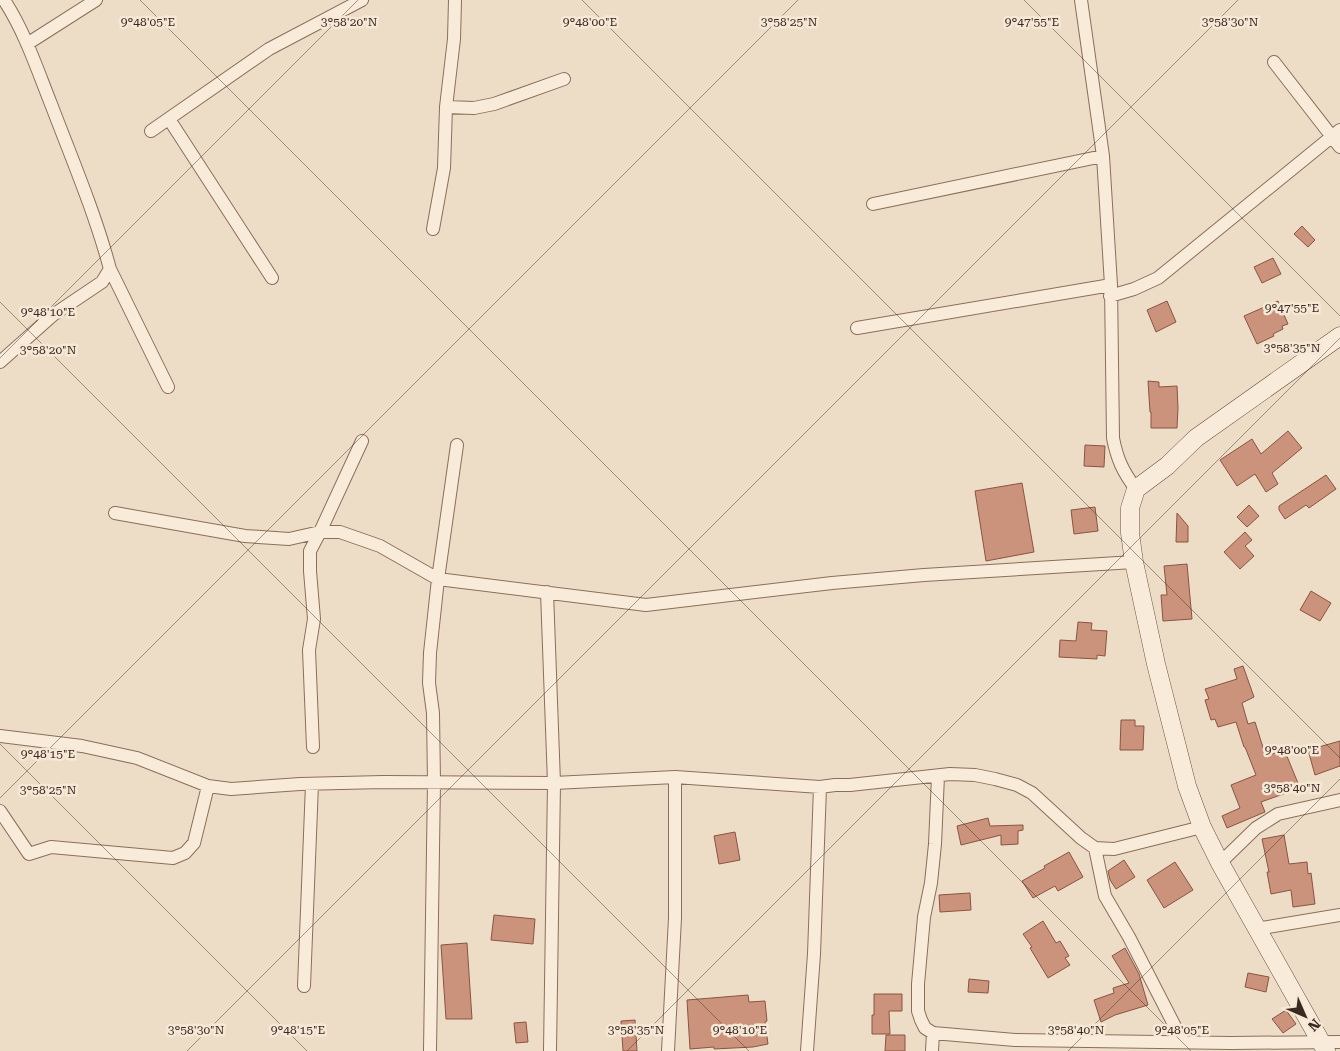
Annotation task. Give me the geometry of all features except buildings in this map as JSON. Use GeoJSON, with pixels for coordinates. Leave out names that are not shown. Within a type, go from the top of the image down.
{"type":"FeatureCollection","features":[{"type":"Feature","properties":{"kind":"main road"},"geometry":{"type":"LineString","coordinates":[[1324,1046],[1220,863],[1202,827],[1187,786],[1156,664],[1134,562],[1130,533],[1130,508],[1136,489],[1167,466],[1196,438],[1340,336]]}},
{"type":"Feature","properties":{"kind":"street"},"geometry":{"type":"LineString","coordinates":[[4,0],[27,44],[84,188],[105,248],[110,269],[168,387]]}},
{"type":"Feature","properties":{"kind":"street"},"geometry":{"type":"LineString","coordinates":[[27,44],[96,0]]}},
{"type":"Feature","properties":{"kind":"street"},"geometry":{"type":"LineString","coordinates":[[151,131],[269,49],[362,0]]}},
{"type":"Feature","properties":{"kind":"street"},"geometry":{"type":"LineString","coordinates":[[433,229],[444,168],[446,107],[454,38],[455,0]]}},
{"type":"Feature","properties":{"kind":"street"},"geometry":{"type":"LineString","coordinates":[[1081,0],[1103,156],[1111,291],[1114,438],[1117,455],[1124,473],[1136,489]]}},
{"type":"Feature","properties":{"kind":"street"},"geometry":{"type":"LineString","coordinates":[[1274,62],[1336,133],[1340,147]]}},
{"type":"Feature","properties":{"kind":"street"},"geometry":{"type":"LineString","coordinates":[[446,107],[474,108],[494,104],[564,79]]}},
{"type":"Feature","properties":{"kind":"street"},"geometry":{"type":"LineString","coordinates":[[169,119],[272,278]]}},
{"type":"Feature","properties":{"kind":"street"},"geometry":{"type":"LineString","coordinates":[[857,328],[1134,289],[1158,278],[1336,133]]}},
{"type":"Feature","properties":{"kind":"street"},"geometry":{"type":"LineString","coordinates":[[873,204],[1103,156]]}},
{"type":"Feature","properties":{"kind":"street"},"geometry":{"type":"LineString","coordinates":[[0,362],[53,315],[102,282],[110,269]]}},
{"type":"Feature","properties":{"kind":"street"},"geometry":{"type":"LineString","coordinates":[[313,747],[309,650],[314,619],[310,551],[362,441]]}},
{"type":"Feature","properties":{"kind":"street"},"geometry":{"type":"LineString","coordinates":[[430,1051],[434,782],[433,713],[429,683],[430,653],[438,579],[457,446]]}},
{"type":"Feature","properties":{"kind":"street"},"geometry":{"type":"LineString","coordinates":[[115,513],[245,536],[289,539],[320,532],[340,532],[380,546],[438,579],[646,605],[832,583],[924,575],[1134,562]]}},
{"type":"Feature","properties":{"kind":"street"},"geometry":{"type":"LineString","coordinates":[[547,592],[554,783],[550,1051]]}},
{"type":"Feature","properties":{"kind":"street"},"geometry":{"type":"LineString","coordinates":[[0,736],[82,746],[137,758],[208,786],[230,789],[312,784],[554,783],[675,777],[820,788],[950,774],[975,775],[1017,785],[1032,793],[1081,838],[1095,848],[1114,849],[1202,827]]}},
{"type":"Feature","properties":{"kind":"street"},"geometry":{"type":"LineString","coordinates":[[938,776],[932,883],[924,917],[918,984],[918,1010],[925,1028],[933,1033],[1014,1040],[1324,1046],[1340,1042]]}},
{"type":"Feature","properties":{"kind":"street"},"geometry":{"type":"LineString","coordinates":[[668,1051],[675,918],[675,777]]}},
{"type":"Feature","properties":{"kind":"street"},"geometry":{"type":"LineString","coordinates":[[304,986],[312,784]]}},
{"type":"Feature","properties":{"kind":"street"},"geometry":{"type":"LineString","coordinates":[[0,811],[29,854],[52,847],[173,858],[186,853],[194,843],[208,786]]}},
{"type":"Feature","properties":{"kind":"street"},"geometry":{"type":"LineString","coordinates":[[807,1051],[814,954],[820,788]]}},
{"type":"Feature","properties":{"kind":"street"},"geometry":{"type":"LineString","coordinates":[[1220,863],[1256,828],[1278,814],[1340,800]]}},
{"type":"Feature","properties":{"kind":"street"},"geometry":{"type":"LineString","coordinates":[[1095,848],[1105,896],[1129,937],[1183,1042]]}},
{"type":"Feature","properties":{"kind":"street"},"geometry":{"type":"LineString","coordinates":[[1256,929],[1340,915]]}},
{"type":"Feature","properties":{"kind":"street"},"geometry":{"type":"LineString","coordinates":[[932,1051],[933,1033]]}}]}
